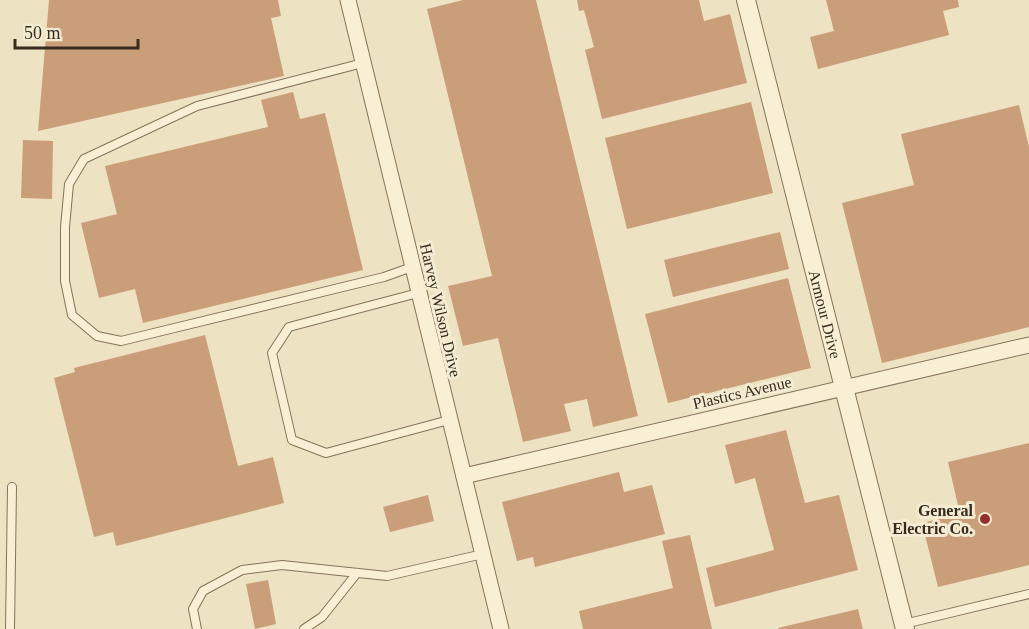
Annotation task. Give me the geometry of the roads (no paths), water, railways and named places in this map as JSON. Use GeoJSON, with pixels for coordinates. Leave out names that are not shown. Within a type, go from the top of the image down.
{"type":"FeatureCollection","features":[{"type":"Feature","properties":{"kind":"street","name":"Harvey Wilson Drive"},"geometry":{"type":"LineString","coordinates":[[348,0],[501,629]]}},
{"type":"Feature","properties":{"kind":"street","name":"Armour Drive"},"geometry":{"type":"LineString","coordinates":[[746,0],[905,627]]}},
{"type":"Feature","properties":{"kind":"street","name":"Plastics Avenue"},"geometry":{"type":"LineString","coordinates":[[464,476],[1029,345]]}},
{"type":"Feature","properties":{"kind":"lane"},"geometry":{"type":"LineString","coordinates":[[363,63],[196,106],[84,159],[69,184],[65,227],[65,281],[72,315],[97,336],[121,341],[384,277],[412,267]]}},
{"type":"Feature","properties":{"kind":"lane"},"geometry":{"type":"LineString","coordinates":[[418,293],[289,327],[272,353],[292,440],[326,453],[449,420]]}},
{"type":"Feature","properties":{"kind":"lane"},"geometry":{"type":"LineString","coordinates":[[10,629],[12,487]]}},
{"type":"Feature","properties":{"kind":"lane"},"geometry":{"type":"LineString","coordinates":[[197,629],[193,609],[203,591],[242,570],[282,565],[387,576],[483,554]]}},
{"type":"Feature","properties":{"kind":"lane"},"geometry":{"type":"LineString","coordinates":[[304,629],[322,617],[357,573]]}},
{"type":"Feature","properties":{"kind":"lane"},"geometry":{"type":"LineString","coordinates":[[905,627],[1029,594]]}},
{"type":"Feature","properties":{"kind":"place","name":"General Electric Co."},"geometry":{"type":"Point","coordinates":[985,519]}}]}
